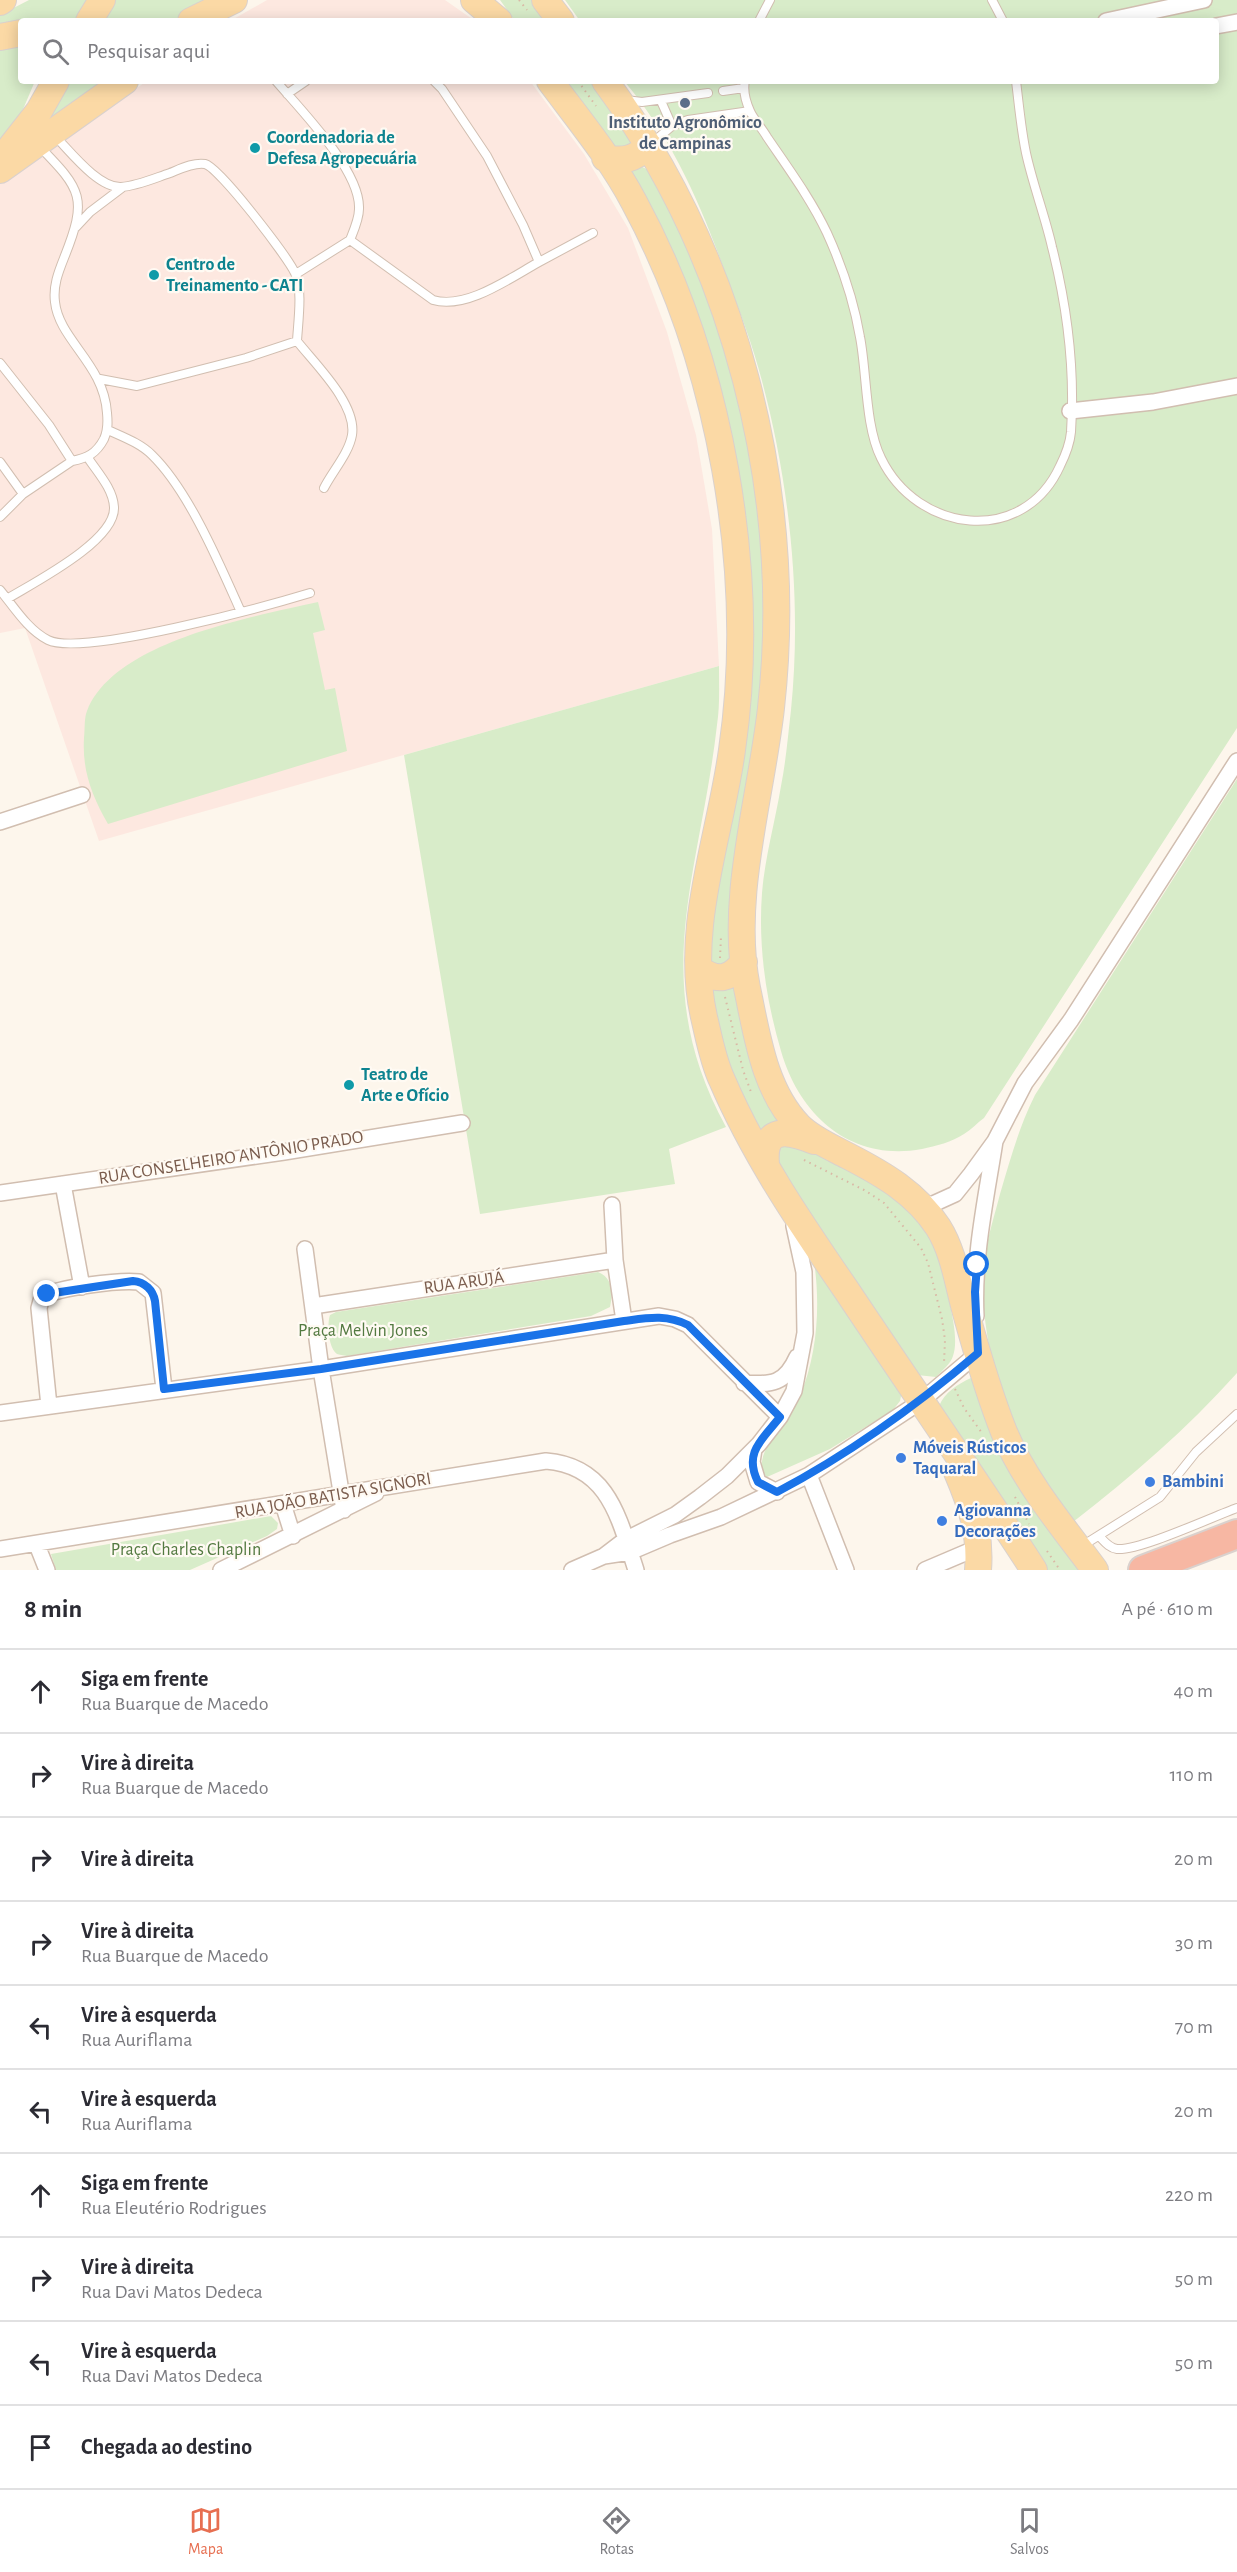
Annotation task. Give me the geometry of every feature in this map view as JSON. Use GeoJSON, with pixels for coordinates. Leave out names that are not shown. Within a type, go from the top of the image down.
{"type":"FeatureCollection","features":[{"type":"Feature","properties":{"kind":"highway"},"geometry":{"type":"LineString","coordinates":[[1143,1570],[1237,1534]]}},
{"type":"Feature","properties":{"kind":"main road"},"geometry":{"type":"LineString","coordinates":[[91,18],[102,0]]}},
{"type":"Feature","properties":{"kind":"main road"},"geometry":{"type":"LineString","coordinates":[[474,0],[495,18]]}},
{"type":"Feature","properties":{"kind":"main road"},"geometry":{"type":"LineString","coordinates":[[498,0],[508,18]]}},
{"type":"Feature","properties":{"kind":"main road"},"geometry":{"type":"LineString","coordinates":[[545,0],[559,18]]}},
{"type":"Feature","properties":{"kind":"main road"},"geometry":{"type":"LineString","coordinates":[[0,37],[18,34]]}},
{"type":"Feature","properties":{"kind":"main road"},"geometry":{"type":"LineString","coordinates":[[0,160],[39,111],[54,84]]}},
{"type":"Feature","properties":{"kind":"main road"},"geometry":{"type":"LineString","coordinates":[[0,170],[121,84]]}},
{"type":"Feature","properties":{"kind":"main road"},"geometry":{"type":"LineString","coordinates":[[552,84],[633,200],[691,333],[718,435],[732,509],[739,591],[739,674],[732,750],[708,869],[700,936],[710,974],[703,1013],[720,1077],[765,1164],[927,1412],[973,1475],[1034,1570]]}},
{"type":"Feature","properties":{"kind":"main road"},"geometry":{"type":"LineString","coordinates":[[606,95],[649,146],[701,249],[723,308],[751,402],[768,496],[773,566],[774,664],[769,729],[746,865],[742,927],[744,962],[759,1041],[775,1093],[800,1126],[831,1147],[889,1178],[908,1192],[939,1228],[950,1255],[978,1353],[1005,1433],[1018,1460],[1089,1542],[1095,1570]]}},
{"type":"Feature","properties":{"kind":"main road"},"geometry":{"type":"LineString","coordinates":[[605,158],[631,159],[649,146]]}},
{"type":"Feature","properties":{"kind":"main road"},"geometry":{"type":"LineString","coordinates":[[710,974],[734,974],[744,962]]}},
{"type":"Feature","properties":{"kind":"main road"},"geometry":{"type":"LineString","coordinates":[[765,1164],[766,1143],[780,1133],[795,1134],[831,1147]]}},
{"type":"Feature","properties":{"kind":"main road"},"geometry":{"type":"LineString","coordinates":[[927,1412],[968,1498],[976,1522],[979,1559]]}},
{"type":"Feature","properties":{"kind":"street"},"geometry":{"type":"LineString","coordinates":[[1120,18],[1204,0]]}},
{"type":"Feature","properties":{"kind":"street"},"geometry":{"type":"LineString","coordinates":[[1219,25],[1237,22]]}},
{"type":"Feature","properties":{"kind":"street"},"geometry":{"type":"LineString","coordinates":[[1070,411],[1153,402],[1237,386]]}},
{"type":"Feature","properties":{"kind":"street"},"geometry":{"type":"LineString","coordinates":[[920,1204],[933,1204],[955,1194],[994,1141],[1025,1083],[1071,1020],[1237,761]]}},
{"type":"Feature","properties":{"kind":"street"},"geometry":{"type":"LineString","coordinates":[[0,822],[82,795]]}},
{"type":"Feature","properties":{"kind":"street","name":"RUA CONSELHEIRO ANTÔNIO PRADO"},"geometry":{"type":"LineString","coordinates":[[0,1193],[284,1152],[462,1123]]}},
{"type":"Feature","properties":{"kind":"street"},"geometry":{"type":"LineString","coordinates":[[572,1570],[628,1546],[670,1535],[722,1517],[777,1492],[927,1412],[949,1378],[978,1353],[975,1292],[977,1265],[994,1141]]}},
{"type":"Feature","properties":{"kind":"street"},"geometry":{"type":"LineString","coordinates":[[63,1184],[82,1287]]}},
{"type":"Feature","properties":{"kind":"street"},"geometry":{"type":"LineString","coordinates":[[628,1546],[727,1476],[754,1449],[780,1417],[794,1391],[805,1333],[804,1272],[798,1238],[781,1189]]}},
{"type":"Feature","properties":{"kind":"street"},"geometry":{"type":"LineString","coordinates":[[612,1205],[615,1260],[624,1321]]}},
{"type":"Feature","properties":{"kind":"street"},"geometry":{"type":"LineString","coordinates":[[305,1249],[321,1369],[344,1510]]}},
{"type":"Feature","properties":{"kind":"street","name":"RUA ARUJÁ"},"geometry":{"type":"LineString","coordinates":[[313,1305],[615,1260]]}},
{"type":"Feature","properties":{"kind":"street"},"geometry":{"type":"LineString","coordinates":[[49,1406],[40,1301],[42,1296],[47,1294],[82,1287],[133,1281],[139,1282],[153,1293],[164,1389]]}},
{"type":"Feature","properties":{"kind":"street"},"geometry":{"type":"LineString","coordinates":[[0,1413],[321,1369],[659,1316],[675,1319],[688,1325],[780,1417]]}},
{"type":"Feature","properties":{"kind":"street"},"geometry":{"type":"LineString","coordinates":[[744,1383],[779,1381],[791,1370],[805,1333]]}},
{"type":"Feature","properties":{"kind":"street"},"geometry":{"type":"LineString","coordinates":[[754,1449],[752,1462],[758,1482],[777,1492]]}},
{"type":"Feature","properties":{"kind":"street","name":"RUA JOÃO BATISTA SIGNORI"},"geometry":{"type":"LineString","coordinates":[[0,1550],[546,1461],[570,1465],[589,1476],[606,1493],[614,1506],[636,1570]]}},
{"type":"Feature","properties":{"kind":"street"},"geometry":{"type":"LineString","coordinates":[[809,1475],[846,1570]]}},
{"type":"Feature","properties":{"kind":"street"},"geometry":{"type":"LineString","coordinates":[[222,1570],[386,1487]]}},
{"type":"Feature","properties":{"kind":"street"},"geometry":{"type":"LineString","coordinates":[[283,1504],[292,1536]]}},
{"type":"Feature","properties":{"kind":"street"},"geometry":{"type":"LineString","coordinates":[[37,1545],[47,1570]]}},
{"type":"Feature","properties":{"kind":"street"},"geometry":{"type":"LineString","coordinates":[[925,1570],[979,1559]]}},
{"type":"Feature","properties":{"kind":"lane"},"geometry":{"type":"LineString","coordinates":[[761,18],[770,0]]}},
{"type":"Feature","properties":{"kind":"lane"},"geometry":{"type":"LineString","coordinates":[[992,0],[1001,18]]}},
{"type":"Feature","properties":{"kind":"lane"},"geometry":{"type":"LineString","coordinates":[[279,84],[334,149],[354,186],[359,208],[350,240],[296,274]]}},
{"type":"Feature","properties":{"kind":"lane"},"geometry":{"type":"LineString","coordinates":[[287,94],[302,84]]}},
{"type":"Feature","properties":{"kind":"lane"},"geometry":{"type":"LineString","coordinates":[[437,84],[487,156],[523,225],[539,262]]}},
{"type":"Feature","properties":{"kind":"lane"},"geometry":{"type":"LineString","coordinates":[[723,92],[744,85],[750,111],[805,195],[826,232],[844,276],[860,335],[871,422],[880,457],[905,490],[926,508],[944,516],[969,522],[989,521],[1009,516],[1035,502],[1057,473],[1071,432],[1071,368],[1064,315],[1053,249],[1026,153],[1016,84]]}},
{"type":"Feature","properties":{"kind":"lane"},"geometry":{"type":"LineString","coordinates":[[606,95],[642,102],[708,93]]}},
{"type":"Feature","properties":{"kind":"lane"},"geometry":{"type":"LineString","coordinates":[[661,100],[672,126]]}},
{"type":"Feature","properties":{"kind":"lane"},"geometry":{"type":"LineString","coordinates":[[649,146],[672,126],[688,120],[750,111]]}},
{"type":"Feature","properties":{"kind":"lane"},"geometry":{"type":"LineString","coordinates":[[45,138],[94,175],[114,186],[123,187]]}},
{"type":"Feature","properties":{"kind":"lane"},"geometry":{"type":"LineString","coordinates":[[0,517],[23,494],[72,461],[88,458],[100,446],[108,430],[107,406],[99,379],[62,323],[55,303],[54,285],[80,206],[75,187],[45,138]]}},
{"type":"Feature","properties":{"kind":"lane"},"geometry":{"type":"LineString","coordinates":[[74,229],[90,212],[123,187],[191,166],[205,164],[216,169],[232,187],[296,274],[299,306],[297,341],[334,386],[344,402],[352,426],[349,446],[324,488]]}},
{"type":"Feature","properties":{"kind":"lane"},"geometry":{"type":"LineString","coordinates":[[350,240],[434,300],[445,303],[460,302],[593,233]]}},
{"type":"Feature","properties":{"kind":"lane"},"geometry":{"type":"LineString","coordinates":[[99,379],[137,386],[246,358],[297,341]]}},
{"type":"Feature","properties":{"kind":"lane"},"geometry":{"type":"LineString","coordinates":[[0,363],[49,426],[72,461]]}},
{"type":"Feature","properties":{"kind":"lane"},"geometry":{"type":"LineString","coordinates":[[108,430],[139,445],[152,455],[167,473],[216,555],[241,612]]}},
{"type":"Feature","properties":{"kind":"lane"},"geometry":{"type":"LineString","coordinates":[[7,598],[45,577],[98,539],[108,528],[114,515],[114,505],[109,489],[88,458]]}},
{"type":"Feature","properties":{"kind":"lane"},"geometry":{"type":"LineString","coordinates":[[0,462],[23,494]]}},
{"type":"Feature","properties":{"kind":"lane"},"geometry":{"type":"LineString","coordinates":[[0,590],[36,631],[50,641],[91,643],[241,612],[310,593]]}},
{"type":"Feature","properties":{"kind":"lane"},"geometry":{"type":"LineString","coordinates":[[1089,1542],[1160,1497],[1196,1452],[1237,1414]]}},
{"type":"Feature","properties":{"kind":"lane"},"geometry":{"type":"LineString","coordinates":[[1089,1542],[1119,1550],[1145,1543],[1237,1508]]}},
{"type":"Feature","properties":{"kind":"path"},"geometry":{"type":"LineString","coordinates":[[584,84],[606,95]]}},
{"type":"Feature","properties":{"kind":"path"},"geometry":{"type":"LineString","coordinates":[[721,927],[710,974],[753,1098]]}},
{"type":"Feature","properties":{"kind":"path"},"geometry":{"type":"LineString","coordinates":[[802,1159],[866,1191],[884,1203],[921,1248],[928,1263],[942,1319],[945,1340],[944,1369],[964,1408],[983,1434]]}},
{"type":"Feature","properties":{"kind":"path"},"geometry":{"type":"LineString","coordinates":[[1013,1493],[1035,1533]]}},
{"type":"Feature","properties":{"kind":"path"},"geometry":{"type":"LineString","coordinates":[[1041,1542],[1060,1570]]}},
{"type":"Feature","properties":{"kind":"shaded area"},"geometry":{"type":"Polygon","coordinates":[[[267,0],[445,0],[471,18],[235,18],[267,0]]]}},
{"type":"Feature","properties":{"kind":"shaded area"},"geometry":{"type":"Polygon","coordinates":[[[143,84],[532,84],[584,154],[628,228],[667,332],[696,435],[712,529],[719,666],[99,841],[25,628],[0,633],[0,182],[143,84]]]}},
{"type":"Feature","properties":{"kind":"green space"},"geometry":{"type":"Polygon","coordinates":[[[29,0],[94,0],[81,18],[18,18],[18,22],[0,28],[0,15],[29,0]]]}},
{"type":"Feature","properties":{"kind":"green space"},"geometry":{"type":"Polygon","coordinates":[[[109,0],[203,0],[177,18],[98,18],[109,0]]]}},
{"type":"Feature","properties":{"kind":"green space"},"geometry":{"type":"Polygon","coordinates":[[[500,0],[532,0],[547,18],[513,18],[500,0]]]}},
{"type":"Feature","properties":{"kind":"green space"},"geometry":{"type":"Polygon","coordinates":[[[565,0],[1237,0],[1237,728],[984,1118],[969,1131],[944,1143],[922,1149],[897,1151],[873,1148],[852,1141],[832,1130],[801,1096],[781,1051],[764,973],[761,933],[765,866],[786,758],[794,669],[794,586],[780,461],[755,355],[708,226],[671,150],[657,126],[626,84],[1219,84],[1219,18],[578,18],[565,0]]]}},
{"type":"Feature","properties":{"kind":"green space"},"geometry":{"type":"Polygon","coordinates":[[[18,41],[18,84],[34,84],[24,107],[0,149],[0,45],[18,41]]]}},
{"type":"Feature","properties":{"kind":"green space"},"geometry":{"type":"Polygon","coordinates":[[[68,84],[103,84],[42,130],[68,84]]]}},
{"type":"Feature","properties":{"kind":"green space"},"geometry":{"type":"Polygon","coordinates":[[[566,84],[598,84],[633,140],[633,151],[613,146],[579,97],[566,84]]]}},
{"type":"Feature","properties":{"kind":"green space"},"geometry":{"type":"Polygon","coordinates":[[[637,164],[648,170],[696,263],[722,338],[751,443],[763,543],[768,657],[733,965],[708,966],[742,541],[627,166],[637,164]]]}},
{"type":"Feature","properties":{"kind":"green space"},"geometry":{"type":"Polygon","coordinates":[[[318,602],[325,630],[313,633],[325,690],[335,688],[347,751],[108,824],[89,783],[84,750],[86,714],[102,687],[125,667],[155,650],[188,636],[318,602]]]}},
{"type":"Feature","properties":{"kind":"green space"},"geometry":{"type":"Polygon","coordinates":[[[719,666],[718,718],[691,880],[685,928],[684,975],[688,1024],[702,1074],[726,1127],[669,1149],[675,1184],[480,1214],[404,755],[719,666]]]}},
{"type":"Feature","properties":{"kind":"green space"},"geometry":{"type":"Polygon","coordinates":[[[1237,779],[1237,1373],[1158,1451],[1073,1522],[1025,1450],[998,1381],[986,1329],[984,1304],[983,1279],[988,1240],[1015,1144],[1035,1095],[1237,779]]]}},
{"type":"Feature","properties":{"kind":"green space"},"geometry":{"type":"Polygon","coordinates":[[[712,985],[735,988],[783,1121],[758,1137],[730,1073],[711,992],[712,985]]]}},
{"type":"Feature","properties":{"kind":"green space"},"geometry":{"type":"Polygon","coordinates":[[[780,1141],[841,1164],[884,1189],[918,1219],[929,1235],[944,1278],[955,1337],[952,1359],[936,1377],[917,1375],[777,1169],[780,1141]]]}},
{"type":"Feature","properties":{"kind":"green space"},"geometry":{"type":"Polygon","coordinates":[[[812,1249],[902,1391],[900,1401],[893,1410],[830,1449],[767,1477],[762,1473],[764,1453],[800,1396],[815,1342],[817,1286],[812,1249]]]}},
{"type":"Feature","properties":{"kind":"green space","name":"Praça Melvin Jones"},"geometry":{"type":"Polygon","coordinates":[[[598,1272],[607,1278],[611,1286],[611,1302],[610,1307],[591,1316],[347,1356],[337,1354],[330,1341],[329,1319],[330,1315],[336,1312],[598,1272]]]}},
{"type":"Feature","properties":{"kind":"green space"},"geometry":{"type":"Polygon","coordinates":[[[971,1378],[977,1381],[1082,1570],[1044,1570],[939,1406],[952,1389],[971,1378]]]}},
{"type":"Feature","properties":{"kind":"green space","name":"Praça Charles Chaplin"},"geometry":{"type":"Polygon","coordinates":[[[271,1516],[278,1523],[277,1529],[267,1536],[190,1570],[56,1570],[51,1554],[271,1516]]]}},
{"type":"Feature","properties":{"kind":"place","name":"Instituto Agronômico de Campinas"},"geometry":{"type":"Point","coordinates":[685,103]}},
{"type":"Feature","properties":{"kind":"place","name":"Coordenadoria de Defesa Agropecuária"},"geometry":{"type":"Point","coordinates":[255,148]}},
{"type":"Feature","properties":{"kind":"place","name":"Centro de Treinamento - CATI"},"geometry":{"type":"Point","coordinates":[154,275]}},
{"type":"Feature","properties":{"kind":"place","name":"Teatro de Arte e Ofício"},"geometry":{"type":"Point","coordinates":[349,1085]}},
{"type":"Feature","properties":{"kind":"place","name":"Móveis Rústicos Taquaral"},"geometry":{"type":"Point","coordinates":[901,1458]}},
{"type":"Feature","properties":{"kind":"place","name":"Bambini"},"geometry":{"type":"Point","coordinates":[1150,1482]}},
{"type":"Feature","properties":{"kind":"place","name":"Agiovanna Decorações"},"geometry":{"type":"Point","coordinates":[942,1521]}},
{"type":"Feature","properties":{"kind":"route"},"geometry":{"type":"LineString","coordinates":[[47,1294],[133,1281],[149,1288],[155,1301],[164,1389],[321,1369],[659,1316],[675,1319],[688,1325],[780,1417],[754,1449],[752,1462],[753,1473],[758,1482],[777,1492],[809,1475],[920,1402],[978,1353],[975,1292],[977,1265]]}}]}
